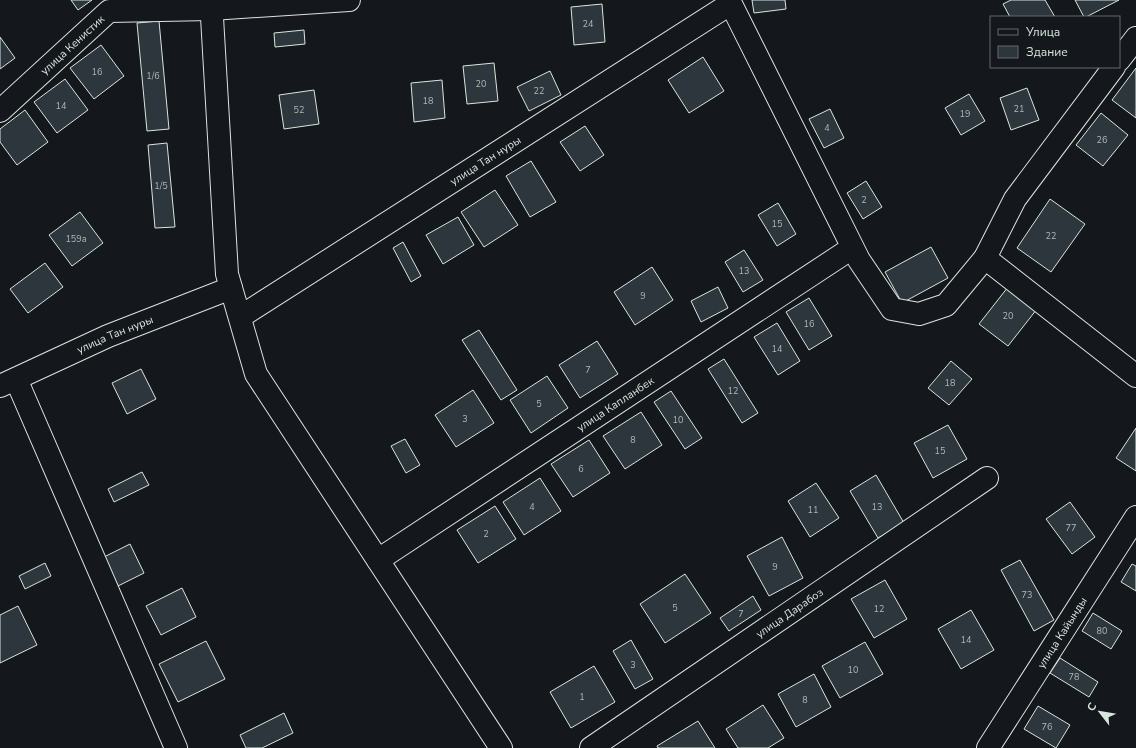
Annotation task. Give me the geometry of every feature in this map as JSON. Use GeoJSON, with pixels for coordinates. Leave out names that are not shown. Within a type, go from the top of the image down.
{"type":"FeatureCollection","features":[{"type":"Feature","properties":{"kind":"street","name":"улица Кенистик"},"geometry":{"type":"LineString","coordinates":[[0,110],[108,11],[211,4],[349,0]]}},
{"type":"Feature","properties":{"kind":"street"},"geometry":{"type":"LineString","coordinates":[[730,2],[855,254],[892,309],[919,314],[946,305],[985,258],[1016,199],[1113,68]]}},
{"type":"Feature","properties":{"kind":"street","name":"улица Тан нуры"},"geometry":{"type":"LineString","coordinates":[[240,317],[730,2]]}},
{"type":"Feature","properties":{"kind":"street"},"geometry":{"type":"LineString","coordinates":[[211,4],[227,274],[256,374],[501,748]]}},
{"type":"Feature","properties":{"kind":"street"},"geometry":{"type":"LineString","coordinates":[[1120,59],[1136,38]]}},
{"type":"Feature","properties":{"kind":"street","name":"улица Капланбек"},"geometry":{"type":"LineString","coordinates":[[378,560],[855,254]]}},
{"type":"Feature","properties":{"kind":"street"},"geometry":{"type":"LineString","coordinates":[[985,258],[1136,376]]}},
{"type":"Feature","properties":{"kind":"street","name":"улица Тан нуры"},"geometry":{"type":"LineString","coordinates":[[8,383],[108,336],[231,288]]}},
{"type":"Feature","properties":{"kind":"street"},"geometry":{"type":"LineString","coordinates":[[8,383],[176,748]]}},
{"type":"Feature","properties":{"kind":"street","name":"улица Дарабоз"},"geometry":{"type":"LineString","coordinates":[[591,748],[986,478]]}},
{"type":"Feature","properties":{"kind":"street","name":"улица Кайынды"},"geometry":{"type":"LineString","coordinates":[[988,748],[1136,516]]}},
{"type":"Feature","properties":{"kind":"building"},"geometry":{"type":"Polygon","coordinates":[[[71,0],[92,0],[78,10],[71,0]]]}},
{"type":"Feature","properties":{"kind":"building"},"geometry":{"type":"Polygon","coordinates":[[[752,0],[785,0],[786,9],[754,13],[752,0]]]}},
{"type":"Feature","properties":{"kind":"building"},"geometry":{"type":"Polygon","coordinates":[[[1011,0],[1045,0],[1054,16],[1009,16],[1003,4],[1011,0]]]}},
{"type":"Feature","properties":{"kind":"building"},"geometry":{"type":"Polygon","coordinates":[[[1075,0],[1119,0],[1088,16],[1083,16],[1075,0]]]}},
{"type":"Feature","properties":{"kind":"building"},"geometry":{"type":"Polygon","coordinates":[[[602,4],[605,42],[574,45],[571,7],[602,4]]]}},
{"type":"Feature","properties":{"kind":"building"},"geometry":{"type":"Polygon","coordinates":[[[159,21],[169,129],[147,131],[137,23],[159,21]]]}},
{"type":"Feature","properties":{"kind":"building"},"geometry":{"type":"Polygon","coordinates":[[[304,30],[305,44],[275,47],[274,33],[304,30]]]}},
{"type":"Feature","properties":{"kind":"building"},"geometry":{"type":"Polygon","coordinates":[[[0,37],[15,58],[0,69],[0,37]]]}},
{"type":"Feature","properties":{"kind":"building"},"geometry":{"type":"Polygon","coordinates":[[[101,45],[124,76],[94,99],[70,68],[101,45]]]}},
{"type":"Feature","properties":{"kind":"building"},"geometry":{"type":"Polygon","coordinates":[[[703,57],[724,91],[689,113],[668,80],[703,57]]]}},
{"type":"Feature","properties":{"kind":"building"},"geometry":{"type":"Polygon","coordinates":[[[494,63],[498,101],[467,104],[463,66],[494,63]]]}},
{"type":"Feature","properties":{"kind":"building"},"geometry":{"type":"Polygon","coordinates":[[[1136,68],[1136,118],[1112,100],[1136,68]]]}},
{"type":"Feature","properties":{"kind":"building"},"geometry":{"type":"Polygon","coordinates":[[[550,71],[561,95],[529,111],[517,87],[550,71]]]}},
{"type":"Feature","properties":{"kind":"building"},"geometry":{"type":"Polygon","coordinates":[[[65,79],[88,110],[57,133],[34,102],[65,79]]]}},
{"type":"Feature","properties":{"kind":"building"},"geometry":{"type":"Polygon","coordinates":[[[442,80],[445,118],[414,122],[411,83],[442,80]]]}},
{"type":"Feature","properties":{"kind":"building"},"geometry":{"type":"Polygon","coordinates":[[[1027,88],[1039,120],[1011,130],[1000,98],[1027,88]]]}},
{"type":"Feature","properties":{"kind":"building"},"geometry":{"type":"Polygon","coordinates":[[[314,90],[319,124],[284,129],[279,95],[314,90]]]}},
{"type":"Feature","properties":{"kind":"building"},"geometry":{"type":"Polygon","coordinates":[[[969,94],[985,121],[961,135],[945,108],[969,94]]]}},
{"type":"Feature","properties":{"kind":"building"},"geometry":{"type":"Polygon","coordinates":[[[830,109],[844,138],[824,148],[809,119],[830,109]]]}},
{"type":"Feature","properties":{"kind":"building"},"geometry":{"type":"Polygon","coordinates":[[[25,110],[48,142],[17,165],[0,142],[0,129],[25,110]]]}},
{"type":"Feature","properties":{"kind":"building"},"geometry":{"type":"Polygon","coordinates":[[[1101,113],[1128,135],[1103,166],[1076,145],[1101,113]]]}},
{"type":"Feature","properties":{"kind":"building"},"geometry":{"type":"Polygon","coordinates":[[[585,126],[604,155],[580,171],[560,142],[585,126]]]}},
{"type":"Feature","properties":{"kind":"building"},"geometry":{"type":"Polygon","coordinates":[[[167,143],[175,227],[155,228],[148,145],[167,143]]]}},
{"type":"Feature","properties":{"kind":"building"},"geometry":{"type":"Polygon","coordinates":[[[531,161],[556,202],[530,217],[506,176],[531,161]]]}},
{"type":"Feature","properties":{"kind":"building"},"geometry":{"type":"Polygon","coordinates":[[[866,181],[882,207],[863,219],[847,193],[866,181]]]}},
{"type":"Feature","properties":{"kind":"building"},"geometry":{"type":"Polygon","coordinates":[[[495,190],[518,225],[484,247],[461,212],[495,190]]]}},
{"type":"Feature","properties":{"kind":"building"},"geometry":{"type":"Polygon","coordinates":[[[1050,199],[1085,224],[1051,272],[1017,248],[1050,199]]]}},
{"type":"Feature","properties":{"kind":"building"},"geometry":{"type":"Polygon","coordinates":[[[778,203],[796,234],[777,246],[758,215],[778,203]]]}},
{"type":"Feature","properties":{"kind":"building"},"geometry":{"type":"Polygon","coordinates":[[[80,212],[103,243],[72,266],[49,235],[80,212]]]}},
{"type":"Feature","properties":{"kind":"building"},"geometry":{"type":"Polygon","coordinates":[[[458,217],[474,245],[443,264],[426,235],[458,217]]]}},
{"type":"Feature","properties":{"kind":"building"},"geometry":{"type":"Polygon","coordinates":[[[403,242],[421,276],[411,282],[393,248],[403,242]]]}},
{"type":"Feature","properties":{"kind":"building"},"geometry":{"type":"Polygon","coordinates":[[[931,247],[948,278],[902,303],[885,272],[931,247]]]}},
{"type":"Feature","properties":{"kind":"building"},"geometry":{"type":"Polygon","coordinates":[[[744,250],[763,280],[743,292],[725,262],[744,250]]]}},
{"type":"Feature","properties":{"kind":"building"},"geometry":{"type":"Polygon","coordinates":[[[45,263],[63,287],[28,313],[10,289],[45,263]]]}},
{"type":"Feature","properties":{"kind":"building"},"geometry":{"type":"Polygon","coordinates":[[[652,267],[673,300],[635,325],[614,292],[652,267]]]}},
{"type":"Feature","properties":{"kind":"building"},"geometry":{"type":"Polygon","coordinates":[[[718,287],[728,308],[701,322],[691,301],[718,287]]]}},
{"type":"Feature","properties":{"kind":"building"},"geometry":{"type":"Polygon","coordinates":[[[1008,287],[1037,309],[1008,346],[979,324],[1008,287]]]}},
{"type":"Feature","properties":{"kind":"building"},"geometry":{"type":"Polygon","coordinates":[[[809,298],[832,336],[809,350],[786,312],[809,298]]]}},
{"type":"Feature","properties":{"kind":"building"},"geometry":{"type":"Polygon","coordinates":[[[777,323],[800,361],[778,375],[754,337],[777,323]]]}},
{"type":"Feature","properties":{"kind":"building"},"geometry":{"type":"Polygon","coordinates":[[[479,330],[517,390],[501,400],[462,340],[479,330]]]}},
{"type":"Feature","properties":{"kind":"building"},"geometry":{"type":"Polygon","coordinates":[[[597,341],[618,374],[580,398],[559,365],[597,341]]]}},
{"type":"Feature","properties":{"kind":"building"},"geometry":{"type":"Polygon","coordinates":[[[724,359],[758,413],[742,423],[708,369],[724,359]]]}},
{"type":"Feature","properties":{"kind":"building"},"geometry":{"type":"Polygon","coordinates":[[[951,361],[972,379],[949,405],[928,388],[951,361]]]}},
{"type":"Feature","properties":{"kind":"building"},"geometry":{"type":"Polygon","coordinates":[[[141,369],[156,399],[127,414],[112,383],[141,369]]]}},
{"type":"Feature","properties":{"kind":"building"},"geometry":{"type":"Polygon","coordinates":[[[547,376],[568,408],[531,433],[510,400],[547,376]]]}},
{"type":"Feature","properties":{"kind":"building"},"geometry":{"type":"Polygon","coordinates":[[[473,390],[494,423],[456,447],[435,415],[473,390]]]}},
{"type":"Feature","properties":{"kind":"building"},"geometry":{"type":"Polygon","coordinates":[[[671,391],[702,438],[685,449],[654,402],[671,391]]]}},
{"type":"Feature","properties":{"kind":"building"},"geometry":{"type":"Polygon","coordinates":[[[641,412],[662,445],[625,469],[603,436],[641,412]]]}},
{"type":"Feature","properties":{"kind":"building"},"geometry":{"type":"Polygon","coordinates":[[[948,425],[967,459],[933,478],[914,443],[948,425]]]}},
{"type":"Feature","properties":{"kind":"building"},"geometry":{"type":"Polygon","coordinates":[[[1136,428],[1136,471],[1116,458],[1136,428]]]}},
{"type":"Feature","properties":{"kind":"building"},"geometry":{"type":"Polygon","coordinates":[[[405,439],[420,465],[406,473],[391,446],[405,439]]]}},
{"type":"Feature","properties":{"kind":"building"},"geometry":{"type":"Polygon","coordinates":[[[589,440],[610,473],[573,497],[551,464],[589,440]]]}},
{"type":"Feature","properties":{"kind":"building"},"geometry":{"type":"Polygon","coordinates":[[[142,472],[149,485],[114,502],[108,489],[142,472]]]}},
{"type":"Feature","properties":{"kind":"building"},"geometry":{"type":"Polygon","coordinates":[[[876,475],[904,523],[878,538],[850,491],[876,475]]]}},
{"type":"Feature","properties":{"kind":"building"},"geometry":{"type":"Polygon","coordinates":[[[540,478],[561,511],[524,535],[503,502],[540,478]]]}},
{"type":"Feature","properties":{"kind":"building"},"geometry":{"type":"Polygon","coordinates":[[[816,483],[839,518],[810,537],[788,501],[816,483]]]}},
{"type":"Feature","properties":{"kind":"building"},"geometry":{"type":"Polygon","coordinates":[[[1070,502],[1095,537],[1072,554],[1046,519],[1070,502]]]}},
{"type":"Feature","properties":{"kind":"building"},"geometry":{"type":"Polygon","coordinates":[[[495,506],[516,539],[478,563],[457,530],[495,506]]]}},
{"type":"Feature","properties":{"kind":"building"},"geometry":{"type":"Polygon","coordinates":[[[782,537],[803,578],[769,596],[747,556],[782,537]]]}},
{"type":"Feature","properties":{"kind":"building"},"geometry":{"type":"Polygon","coordinates":[[[130,544],[144,573],[118,586],[104,557],[130,544]]]}},
{"type":"Feature","properties":{"kind":"building"},"geometry":{"type":"Polygon","coordinates":[[[1020,560],[1054,620],[1034,631],[1001,570],[1020,560]]]}},
{"type":"Feature","properties":{"kind":"building"},"geometry":{"type":"Polygon","coordinates":[[[45,563],[51,576],[25,589],[19,576],[45,563]]]}},
{"type":"Feature","properties":{"kind":"building"},"geometry":{"type":"Polygon","coordinates":[[[1132,564],[1136,566],[1136,591],[1121,582],[1132,564]]]}},
{"type":"Feature","properties":{"kind":"building"},"geometry":{"type":"Polygon","coordinates":[[[685,574],[711,613],[665,643],[640,604],[685,574]]]}},
{"type":"Feature","properties":{"kind":"building"},"geometry":{"type":"Polygon","coordinates":[[[885,580],[907,619],[874,638],[851,599],[885,580]]]}},
{"type":"Feature","properties":{"kind":"building"},"geometry":{"type":"Polygon","coordinates":[[[182,588],[196,617],[161,635],[146,606],[182,588]]]}},
{"type":"Feature","properties":{"kind":"building"},"geometry":{"type":"Polygon","coordinates":[[[753,596],[761,610],[729,631],[720,618],[753,596]]]}},
{"type":"Feature","properties":{"kind":"building"},"geometry":{"type":"Polygon","coordinates":[[[18,606],[37,645],[0,663],[0,615],[18,606]]]}},
{"type":"Feature","properties":{"kind":"building"},"geometry":{"type":"Polygon","coordinates":[[[971,610],[994,650],[961,669],[938,629],[971,610]]]}},
{"type":"Feature","properties":{"kind":"building"},"geometry":{"type":"Polygon","coordinates":[[[1093,613],[1122,631],[1111,649],[1082,631],[1093,613]]]}},
{"type":"Feature","properties":{"kind":"building"},"geometry":{"type":"Polygon","coordinates":[[[631,640],[653,679],[635,689],[613,651],[631,640]]]}},
{"type":"Feature","properties":{"kind":"building"},"geometry":{"type":"Polygon","coordinates":[[[206,641],[225,679],[178,702],[159,664],[206,641]]]}},
{"type":"Feature","properties":{"kind":"building"},"geometry":{"type":"Polygon","coordinates":[[[865,642],[883,674],[840,698],[822,666],[865,642]]]}},
{"type":"Feature","properties":{"kind":"building"},"geometry":{"type":"Polygon","coordinates":[[[1060,658],[1098,682],[1089,697],[1050,673],[1060,658]]]}},
{"type":"Feature","properties":{"kind":"building"},"geometry":{"type":"Polygon","coordinates":[[[594,666],[615,702],[571,728],[550,692],[594,666]]]}},
{"type":"Feature","properties":{"kind":"building"},"geometry":{"type":"Polygon","coordinates":[[[814,674],[831,707],[796,727],[778,694],[814,674]]]}},
{"type":"Feature","properties":{"kind":"building"},"geometry":{"type":"Polygon","coordinates":[[[763,705],[784,738],[768,748],[738,748],[726,729],[763,705]]]}},
{"type":"Feature","properties":{"kind":"building"},"geometry":{"type":"Polygon","coordinates":[[[1038,706],[1070,725],[1056,748],[1024,729],[1038,706]]]}},
{"type":"Feature","properties":{"kind":"building"},"geometry":{"type":"Polygon","coordinates":[[[284,713],[293,733],[262,748],[246,748],[240,735],[284,713]]]}},
{"type":"Feature","properties":{"kind":"building"},"geometry":{"type":"Polygon","coordinates":[[[698,721],[715,748],[658,748],[657,746],[698,721]]]}}]}
